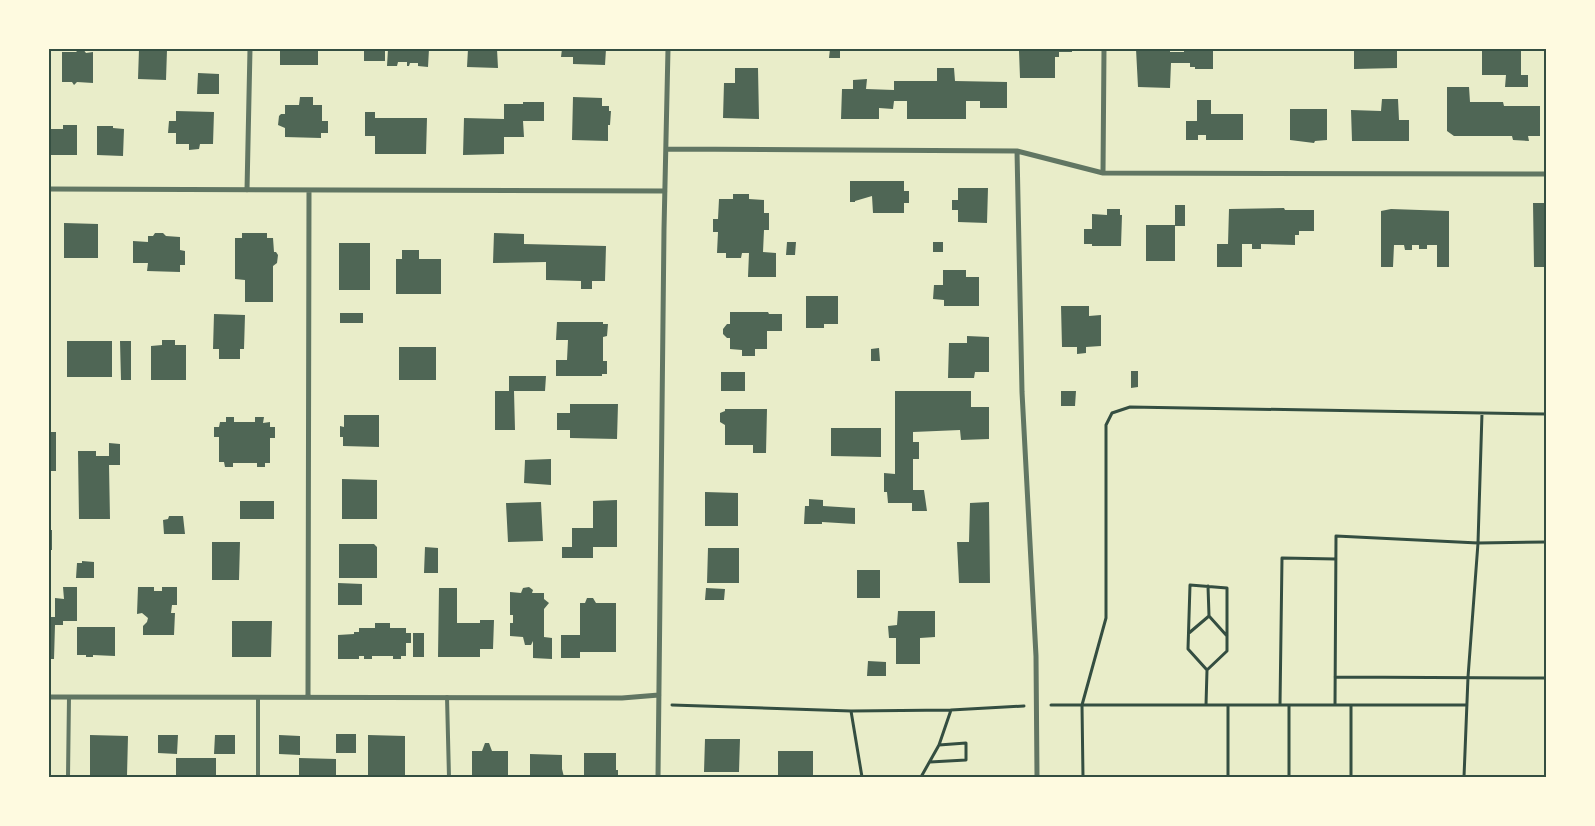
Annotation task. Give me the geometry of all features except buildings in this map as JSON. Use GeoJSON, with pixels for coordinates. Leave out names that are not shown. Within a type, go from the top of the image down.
{"type":"FeatureCollection","features":[{"type":"Feature","properties":{"kind":"street"},"geometry":{"type":"LineString","coordinates":[[247,190],[250,49]]}},
{"type":"Feature","properties":{"kind":"street"},"geometry":{"type":"LineString","coordinates":[[658,777],[668,49]]}},
{"type":"Feature","properties":{"kind":"street"},"geometry":{"type":"LineString","coordinates":[[1103,173],[1104,49]]}},
{"type":"Feature","properties":{"kind":"street"},"geometry":{"type":"LineString","coordinates":[[666,149],[1017,151],[1103,173],[1546,174]]}},
{"type":"Feature","properties":{"kind":"street"},"geometry":{"type":"LineString","coordinates":[[1017,151],[1022,392],[1036,656],[1037,777]]}},
{"type":"Feature","properties":{"kind":"street"},"geometry":{"type":"LineString","coordinates":[[49,190],[665,191]]}},
{"type":"Feature","properties":{"kind":"street"},"geometry":{"type":"LineString","coordinates":[[308,697],[309,190]]}},
{"type":"Feature","properties":{"kind":"street"},"geometry":{"type":"LineString","coordinates":[[49,697],[622,698],[659,695]]}},
{"type":"Feature","properties":{"kind":"lane"},"geometry":{"type":"LineString","coordinates":[[68,777],[69,697]]}},
{"type":"Feature","properties":{"kind":"lane"},"geometry":{"type":"LineString","coordinates":[[258,697],[258,777]]}},
{"type":"Feature","properties":{"kind":"lane"},"geometry":{"type":"LineString","coordinates":[[447,697],[448,777]]}},
{"type":"Feature","properties":{"kind":"path"},"geometry":{"type":"LineString","coordinates":[[1083,777],[1082,705],[1106,618],[1106,425],[1112,413],[1130,407],[1546,414]]}},
{"type":"Feature","properties":{"kind":"path"},"geometry":{"type":"LineString","coordinates":[[1464,777],[1468,678],[1478,543],[1482,413]]}},
{"type":"Feature","properties":{"kind":"path"},"geometry":{"type":"LineString","coordinates":[[1335,705],[1336,536],[1478,543],[1546,542]]}},
{"type":"Feature","properties":{"kind":"path"},"geometry":{"type":"LineString","coordinates":[[1280,705],[1282,558],[1336,559]]}},
{"type":"Feature","properties":{"kind":"path"},"geometry":{"type":"LineString","coordinates":[[1206,705],[1207,670],[1188,649],[1190,585],[1228,588],[1227,651],[1207,670]]}},
{"type":"Feature","properties":{"kind":"path"},"geometry":{"type":"LineString","coordinates":[[1208,586],[1209,616],[1227,636]]}},
{"type":"Feature","properties":{"kind":"path"},"geometry":{"type":"LineString","coordinates":[[1188,633],[1209,616]]}},
{"type":"Feature","properties":{"kind":"path"},"geometry":{"type":"LineString","coordinates":[[1335,677],[1546,678]]}},
{"type":"Feature","properties":{"kind":"path"},"geometry":{"type":"LineString","coordinates":[[659,695],[672,706],[851,711],[951,710],[1024,706]]}},
{"type":"Feature","properties":{"kind":"path"},"geometry":{"type":"LineString","coordinates":[[1051,705],[1467,705]]}},
{"type":"Feature","properties":{"kind":"path"},"geometry":{"type":"LineString","coordinates":[[1228,705],[1228,777]]}},
{"type":"Feature","properties":{"kind":"path"},"geometry":{"type":"LineString","coordinates":[[1289,705],[1289,776]]}},
{"type":"Feature","properties":{"kind":"path"},"geometry":{"type":"LineString","coordinates":[[1350,705],[1351,777]]}},
{"type":"Feature","properties":{"kind":"path"},"geometry":{"type":"LineString","coordinates":[[922,777],[939,744],[951,710]]}},
{"type":"Feature","properties":{"kind":"path"},"geometry":{"type":"LineString","coordinates":[[851,711],[862,777]]}},
{"type":"Feature","properties":{"kind":"path"},"geometry":{"type":"LineString","coordinates":[[930,762],[966,760],[966,744],[939,744]]}}]}
